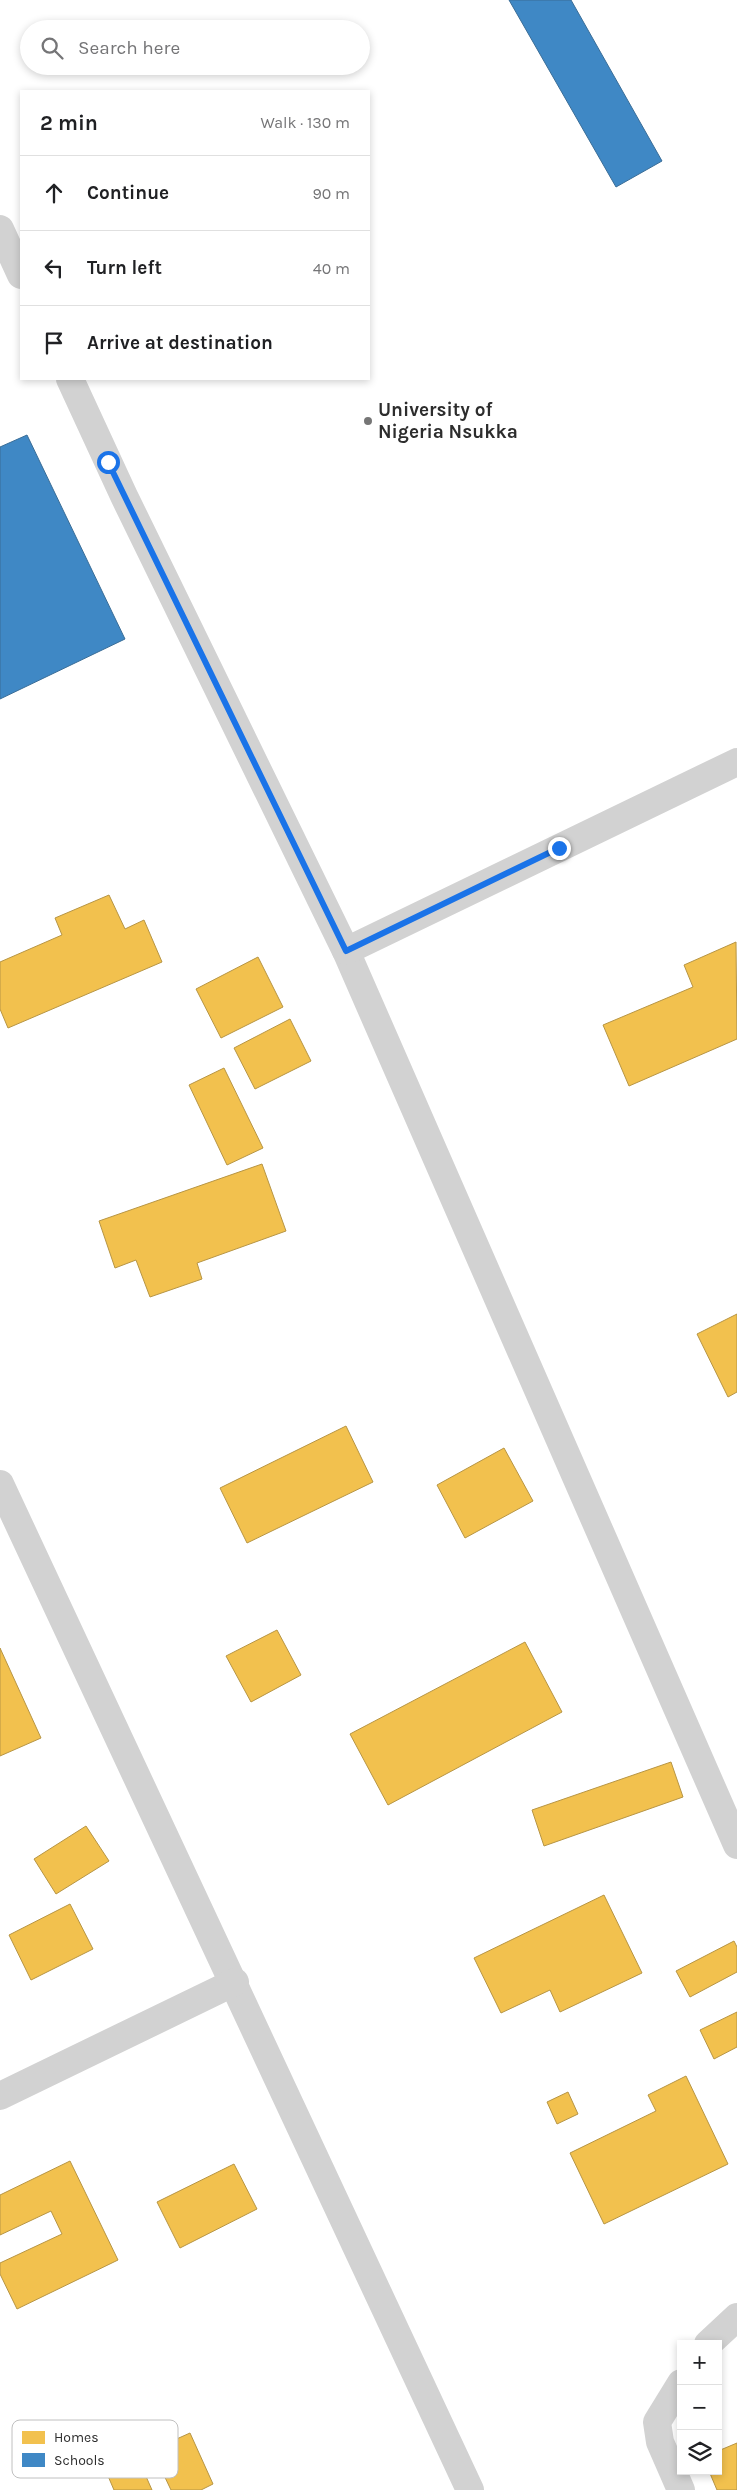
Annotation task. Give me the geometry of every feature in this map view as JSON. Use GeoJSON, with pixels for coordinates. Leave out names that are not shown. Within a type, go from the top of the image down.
{"type":"FeatureCollection","features":[{"type":"Feature","properties":{"kind":"street"},"geometry":{"type":"LineString","coordinates":[[0,229],[20,273]]}},
{"type":"Feature","properties":{"kind":"street"},"geometry":{"type":"LineString","coordinates":[[70,380],[124,496],[346,951],[737,1845]]}},
{"type":"Feature","properties":{"kind":"street"},"geometry":{"type":"LineString","coordinates":[[346,951],[737,762]]}},
{"type":"Feature","properties":{"kind":"street"},"geometry":{"type":"LineString","coordinates":[[0,1484],[7,1515],[235,1982],[470,2490]]}},
{"type":"Feature","properties":{"kind":"street"},"geometry":{"type":"LineString","coordinates":[[0,2096],[235,1982]]}},
{"type":"Feature","properties":{"kind":"street"},"geometry":{"type":"LineString","coordinates":[[712,2340],[737,2317]]}},
{"type":"Feature","properties":{"kind":"street"},"geometry":{"type":"LineString","coordinates":[[680,2385],[657,2422],[660,2442],[681,2490]]}},
{"type":"Feature","properties":{"kind":"building: Homes"},"geometry":{"type":"Polygon","coordinates":[[[109,895],[125,929],[144,920],[162,962],[8,1028],[0,1009],[0,962],[62,935],[55,918],[109,895]]]}},
{"type":"Feature","properties":{"kind":"building: Homes"},"geometry":{"type":"Polygon","coordinates":[[[736,942],[737,1039],[629,1086],[603,1025],[693,987],[684,965],[736,942]]]}},
{"type":"Feature","properties":{"kind":"building: Homes"},"geometry":{"type":"Polygon","coordinates":[[[258,957],[283,1007],[221,1038],[196,989],[258,957]]]}},
{"type":"Feature","properties":{"kind":"building: Homes"},"geometry":{"type":"Polygon","coordinates":[[[290,1019],[311,1061],[255,1089],[234,1048],[290,1019]]]}},
{"type":"Feature","properties":{"kind":"building: Homes"},"geometry":{"type":"Polygon","coordinates":[[[224,1068],[263,1148],[227,1165],[189,1085],[224,1068]]]}},
{"type":"Feature","properties":{"kind":"building: Homes"},"geometry":{"type":"Polygon","coordinates":[[[262,1164],[286,1231],[197,1263],[202,1279],[150,1297],[136,1260],[115,1268],[99,1221],[262,1164]]]}},
{"type":"Feature","properties":{"kind":"building: Homes"},"geometry":{"type":"Polygon","coordinates":[[[737,1314],[737,1392],[728,1397],[697,1334],[737,1314]]]}},
{"type":"Feature","properties":{"kind":"building: Homes"},"geometry":{"type":"Polygon","coordinates":[[[346,1426],[373,1482],[247,1543],[220,1488],[346,1426]]]}},
{"type":"Feature","properties":{"kind":"building: Homes"},"geometry":{"type":"Polygon","coordinates":[[[504,1448],[533,1501],[465,1538],[437,1485],[504,1448]]]}},
{"type":"Feature","properties":{"kind":"building: Homes"},"geometry":{"type":"Polygon","coordinates":[[[277,1630],[301,1675],[251,1702],[226,1656],[277,1630]]]}},
{"type":"Feature","properties":{"kind":"building: Homes"},"geometry":{"type":"Polygon","coordinates":[[[525,1642],[562,1712],[388,1805],[350,1734],[525,1642]]]}},
{"type":"Feature","properties":{"kind":"building: Homes"},"geometry":{"type":"Polygon","coordinates":[[[0,1648],[41,1738],[0,1756],[0,1648]]]}},
{"type":"Feature","properties":{"kind":"building: Homes"},"geometry":{"type":"Polygon","coordinates":[[[671,1762],[683,1797],[544,1846],[532,1810],[671,1762]]]}},
{"type":"Feature","properties":{"kind":"building: Homes"},"geometry":{"type":"Polygon","coordinates":[[[86,1826],[109,1861],[56,1894],[34,1859],[86,1826]]]}},
{"type":"Feature","properties":{"kind":"building: Homes"},"geometry":{"type":"Polygon","coordinates":[[[604,1895],[642,1973],[560,2012],[550,1990],[501,2013],[474,1958],[604,1895]]]}},
{"type":"Feature","properties":{"kind":"building: Homes"},"geometry":{"type":"Polygon","coordinates":[[[70,1904],[93,1949],[31,1980],[9,1935],[70,1904]]]}},
{"type":"Feature","properties":{"kind":"building: Homes"},"geometry":{"type":"Polygon","coordinates":[[[734,1941],[737,1947],[737,1972],[690,1997],[676,1971],[734,1941]]]}},
{"type":"Feature","properties":{"kind":"building: Homes"},"geometry":{"type":"Polygon","coordinates":[[[737,2012],[737,2047],[714,2059],[700,2030],[737,2012]]]}},
{"type":"Feature","properties":{"kind":"building: Homes"},"geometry":{"type":"Polygon","coordinates":[[[686,2076],[728,2164],[604,2224],[570,2153],[656,2111],[648,2095],[686,2076]]]}},
{"type":"Feature","properties":{"kind":"building: Homes"},"geometry":{"type":"Polygon","coordinates":[[[568,2092],[578,2114],[557,2124],[547,2102],[568,2092]]]}},
{"type":"Feature","properties":{"kind":"building: Homes"},"geometry":{"type":"Polygon","coordinates":[[[70,2161],[118,2260],[17,2309],[0,2274],[0,2263],[62,2234],[51,2211],[0,2235],[0,2195],[70,2161]]]}},
{"type":"Feature","properties":{"kind":"building: Homes"},"geometry":{"type":"Polygon","coordinates":[[[234,2164],[257,2209],[180,2248],[157,2202],[234,2164]]]}},
{"type":"Feature","properties":{"kind":"building: Homes"},"geometry":{"type":"Polygon","coordinates":[[[190,2433],[213,2484],[201,2490],[171,2490],[165,2478],[178,2478],[178,2438],[190,2433]]]}},
{"type":"Feature","properties":{"kind":"building: Homes"},"geometry":{"type":"Polygon","coordinates":[[[737,2443],[737,2490],[717,2490],[711,2475],[722,2475],[722,2449],[737,2443]]]}},
{"type":"Feature","properties":{"kind":"building: Homes"},"geometry":{"type":"Polygon","coordinates":[[[109,2478],[147,2478],[152,2490],[114,2490],[109,2478]]]}},
{"type":"Feature","properties":{"kind":"building: Schools"},"geometry":{"type":"Polygon","coordinates":[[[509,0],[571,0],[662,161],[616,187],[509,0]]]}},
{"type":"Feature","properties":{"kind":"building: Schools"},"geometry":{"type":"Polygon","coordinates":[[[27,435],[125,639],[0,699],[0,447],[27,435]]]}},
{"type":"Feature","properties":{"kind":"place","name":"University of Nigeria Nsukka"},"geometry":{"type":"Point","coordinates":[368,421]}},
{"type":"Feature","properties":{"kind":"route"},"geometry":{"type":"LineString","coordinates":[[108,462],[346,951],[559,848]]}}]}
